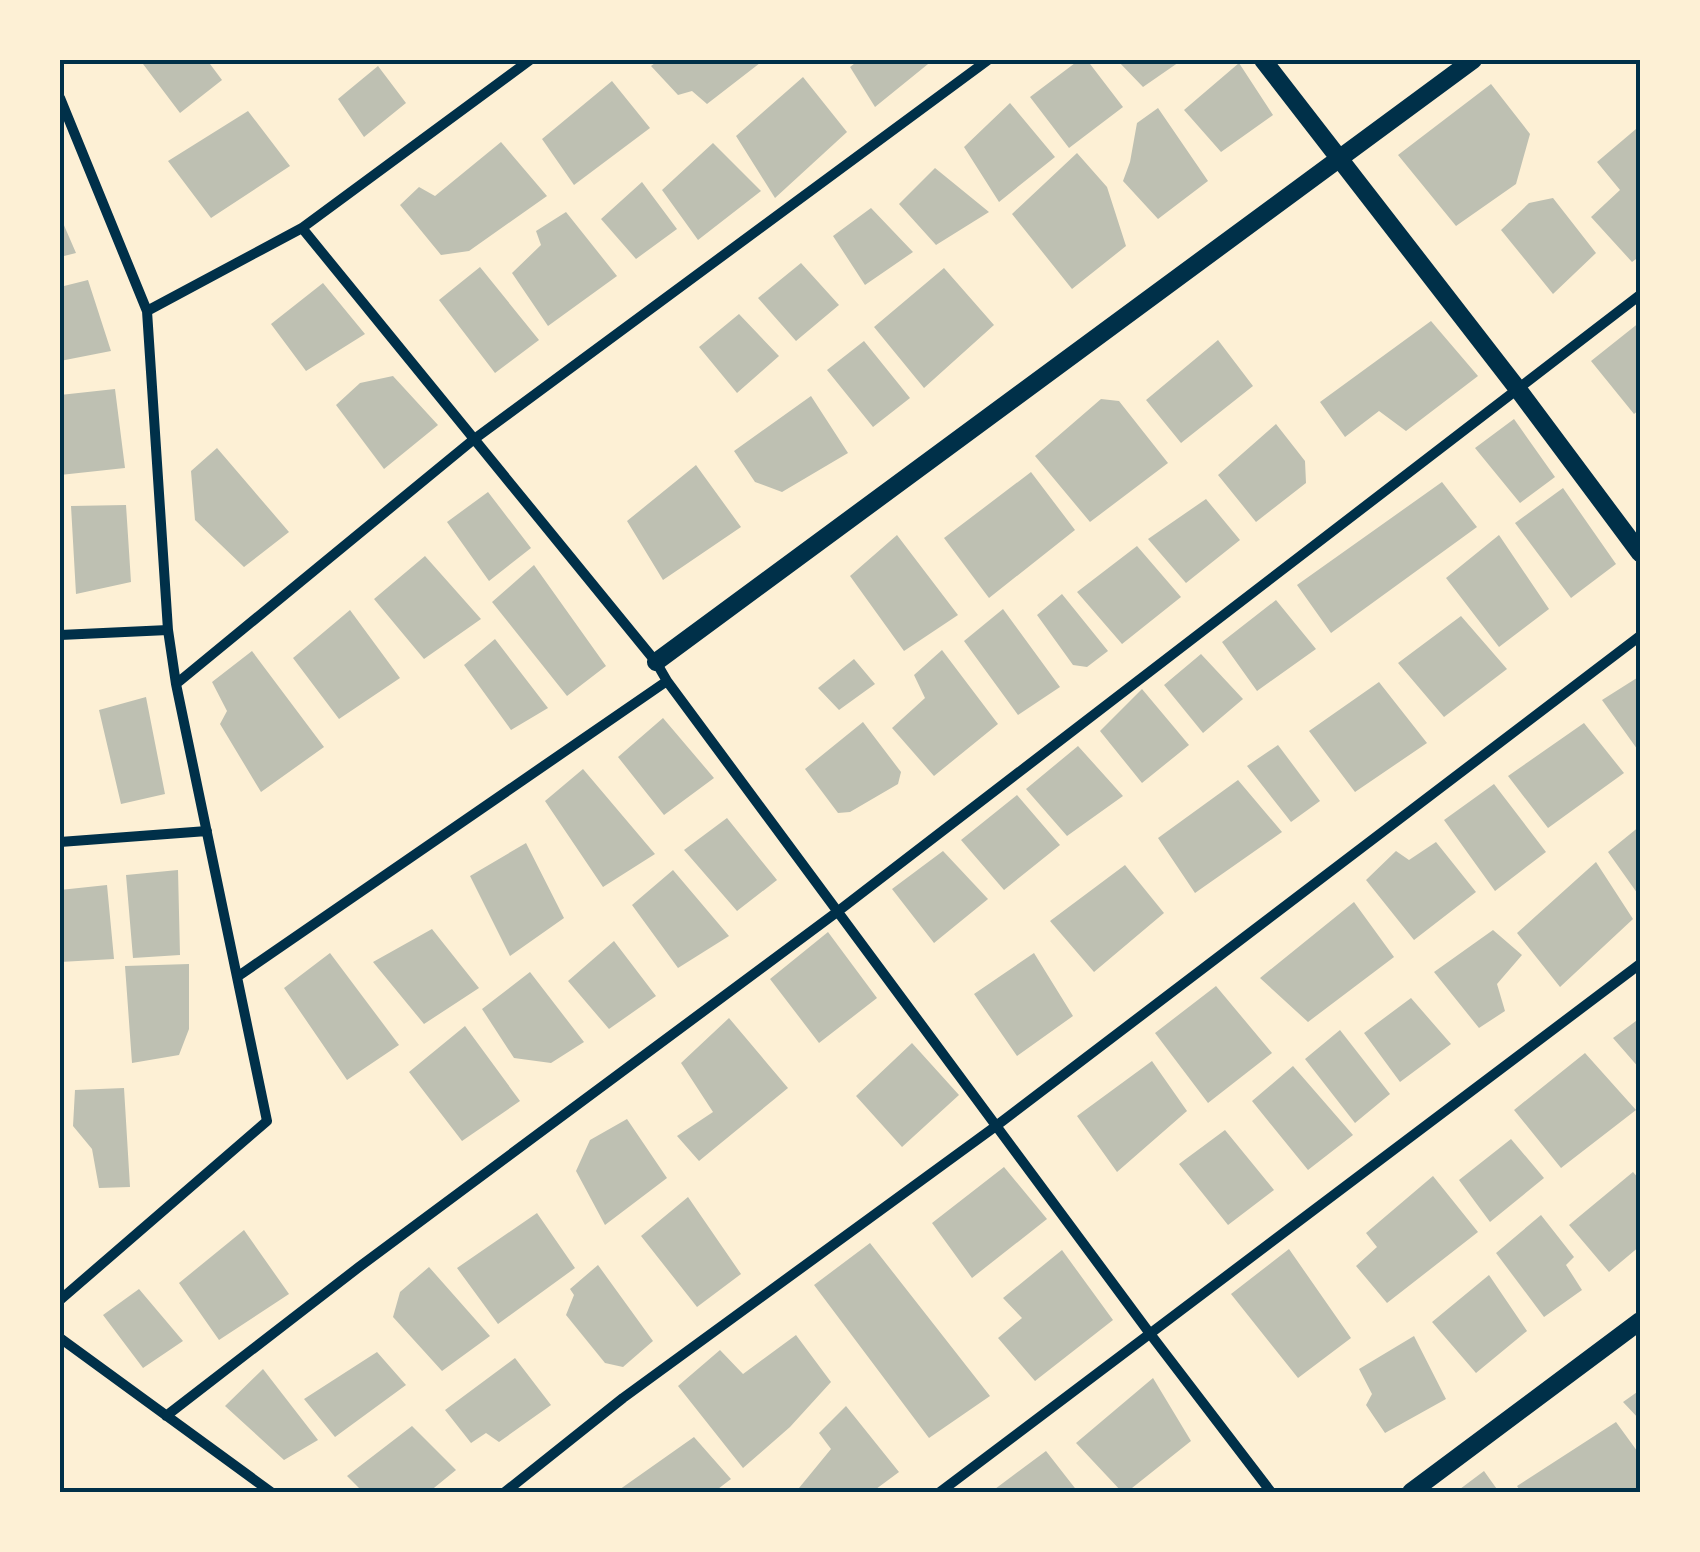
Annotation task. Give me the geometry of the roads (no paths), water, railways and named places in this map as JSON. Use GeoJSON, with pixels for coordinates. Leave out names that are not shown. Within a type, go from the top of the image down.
{"type":"FeatureCollection","features":[{"type":"Feature","properties":{"kind":"street"},"geometry":{"type":"LineString","coordinates":[[148,311],[302,228],[530,60]]}},
{"type":"Feature","properties":{"kind":"street"},"geometry":{"type":"LineString","coordinates":[[176,684],[473,440],[988,60]]}},
{"type":"Feature","properties":{"kind":"street"},"geometry":{"type":"LineString","coordinates":[[1263,60],[1518,388],[1640,554]]}},
{"type":"Feature","properties":{"kind":"street"},"geometry":{"type":"LineString","coordinates":[[656,662],[1473,60]]}},
{"type":"Feature","properties":{"kind":"street"},"geometry":{"type":"LineString","coordinates":[[60,98],[148,311],[168,630],[266,1121],[60,1300]]}},
{"type":"Feature","properties":{"kind":"street"},"geometry":{"type":"LineString","coordinates":[[302,228],[656,662],[1150,1335],[1271,1492]]}},
{"type":"Feature","properties":{"kind":"street"},"geometry":{"type":"LineString","coordinates":[[166,1416],[837,912],[1640,294]]}},
{"type":"Feature","properties":{"kind":"street"},"geometry":{"type":"LineString","coordinates":[[60,635],[168,630]]}},
{"type":"Feature","properties":{"kind":"street"},"geometry":{"type":"LineString","coordinates":[[505,1492],[623,1398],[996,1126],[1640,636]]}},
{"type":"Feature","properties":{"kind":"street"},"geometry":{"type":"LineString","coordinates":[[238,978],[667,681]]}},
{"type":"Feature","properties":{"kind":"street"},"geometry":{"type":"LineString","coordinates":[[60,842],[208,831]]}},
{"type":"Feature","properties":{"kind":"street"},"geometry":{"type":"LineString","coordinates":[[940,1492],[1640,964]]}},
{"type":"Feature","properties":{"kind":"street"},"geometry":{"type":"LineString","coordinates":[[1411,1492],[1640,1321]]}},
{"type":"Feature","properties":{"kind":"street"},"geometry":{"type":"LineString","coordinates":[[60,1338],[271,1492]]}}]}
